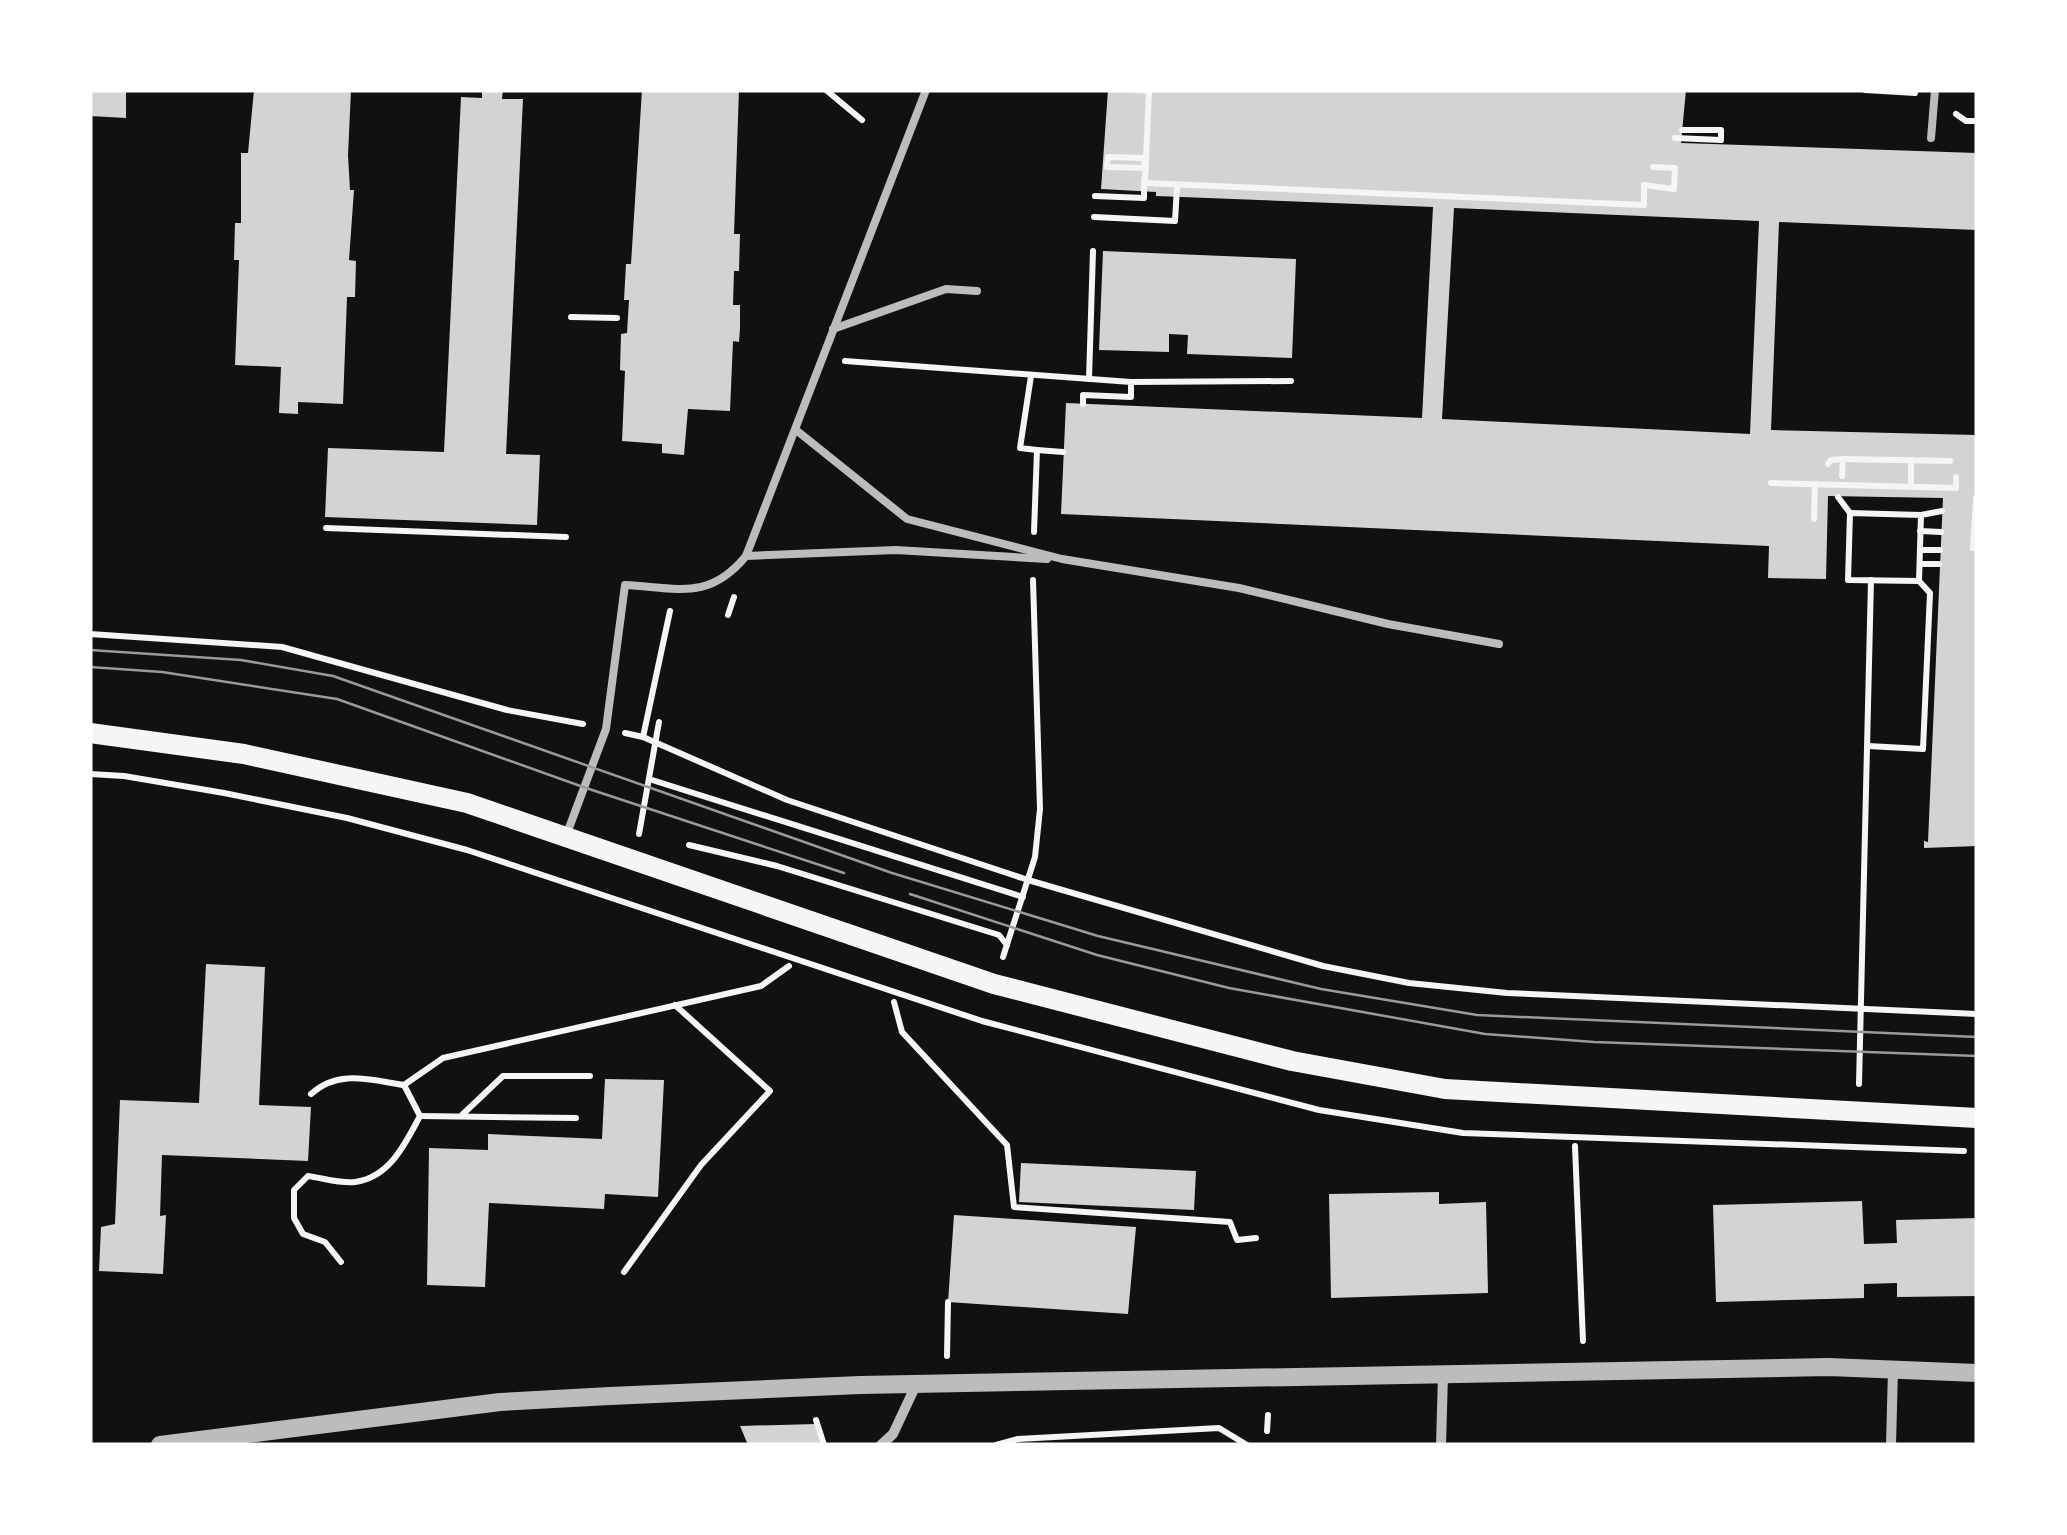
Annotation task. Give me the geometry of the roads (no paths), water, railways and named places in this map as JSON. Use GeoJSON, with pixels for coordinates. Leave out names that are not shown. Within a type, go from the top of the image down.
{"type":"FeatureCollection","features":[{"type":"Feature","properties":{"kind":"main road"},"geometry":{"type":"LineString","coordinates":[[90,734],[244,754],[467,804],[994,984],[1292,1062],[1445,1089],[1977,1118]]}},
{"type":"Feature","properties":{"kind":"street"},"geometry":{"type":"LineString","coordinates":[[160,1445],[500,1402],[916,1385],[1829,1367],[1977,1373]]}},
{"type":"Feature","properties":{"kind":"street"},"geometry":{"type":"LineString","coordinates":[[1892,1445],[1894,1369]]}},
{"type":"Feature","properties":{"kind":"street"},"geometry":{"type":"LineString","coordinates":[[1441,1445],[1442,1375]]}},
{"type":"Feature","properties":{"kind":"street"},"geometry":{"type":"LineString","coordinates":[[881,1445],[893,1434],[916,1385]]}},
{"type":"Feature","properties":{"kind":"lane"},"geometry":{"type":"LineString","coordinates":[[566,836],[606,728],[625,585],[700,589],[727,579],[746,556],[926,90]]}},
{"type":"Feature","properties":{"kind":"lane"},"geometry":{"type":"LineString","coordinates":[[1931,138],[1935,90]]}},
{"type":"Feature","properties":{"kind":"lane"},"geometry":{"type":"LineString","coordinates":[[832,329],[946,289],[977,291]]}},
{"type":"Feature","properties":{"kind":"lane"},"geometry":{"type":"LineString","coordinates":[[796,430],[907,519],[1062,559],[1239,588],[1388,624],[1499,644]]}},
{"type":"Feature","properties":{"kind":"lane"},"geometry":{"type":"LineString","coordinates":[[746,556],[896,550],[1062,559]]}},
{"type":"Feature","properties":{"kind":"tram line"},"geometry":{"type":"LineString","coordinates":[[90,650],[241,660],[333,676],[892,873],[1098,936],[1321,989],[1477,1015],[1977,1037]]}},
{"type":"Feature","properties":{"kind":"tram line"},"geometry":{"type":"LineString","coordinates":[[90,667],[162,672],[337,699],[586,788],[844,873]]}},
{"type":"Feature","properties":{"kind":"tram line"},"geometry":{"type":"LineString","coordinates":[[910,894],[1097,955],[1229,988],[1485,1034],[1594,1042],[1977,1056]]}}]}
